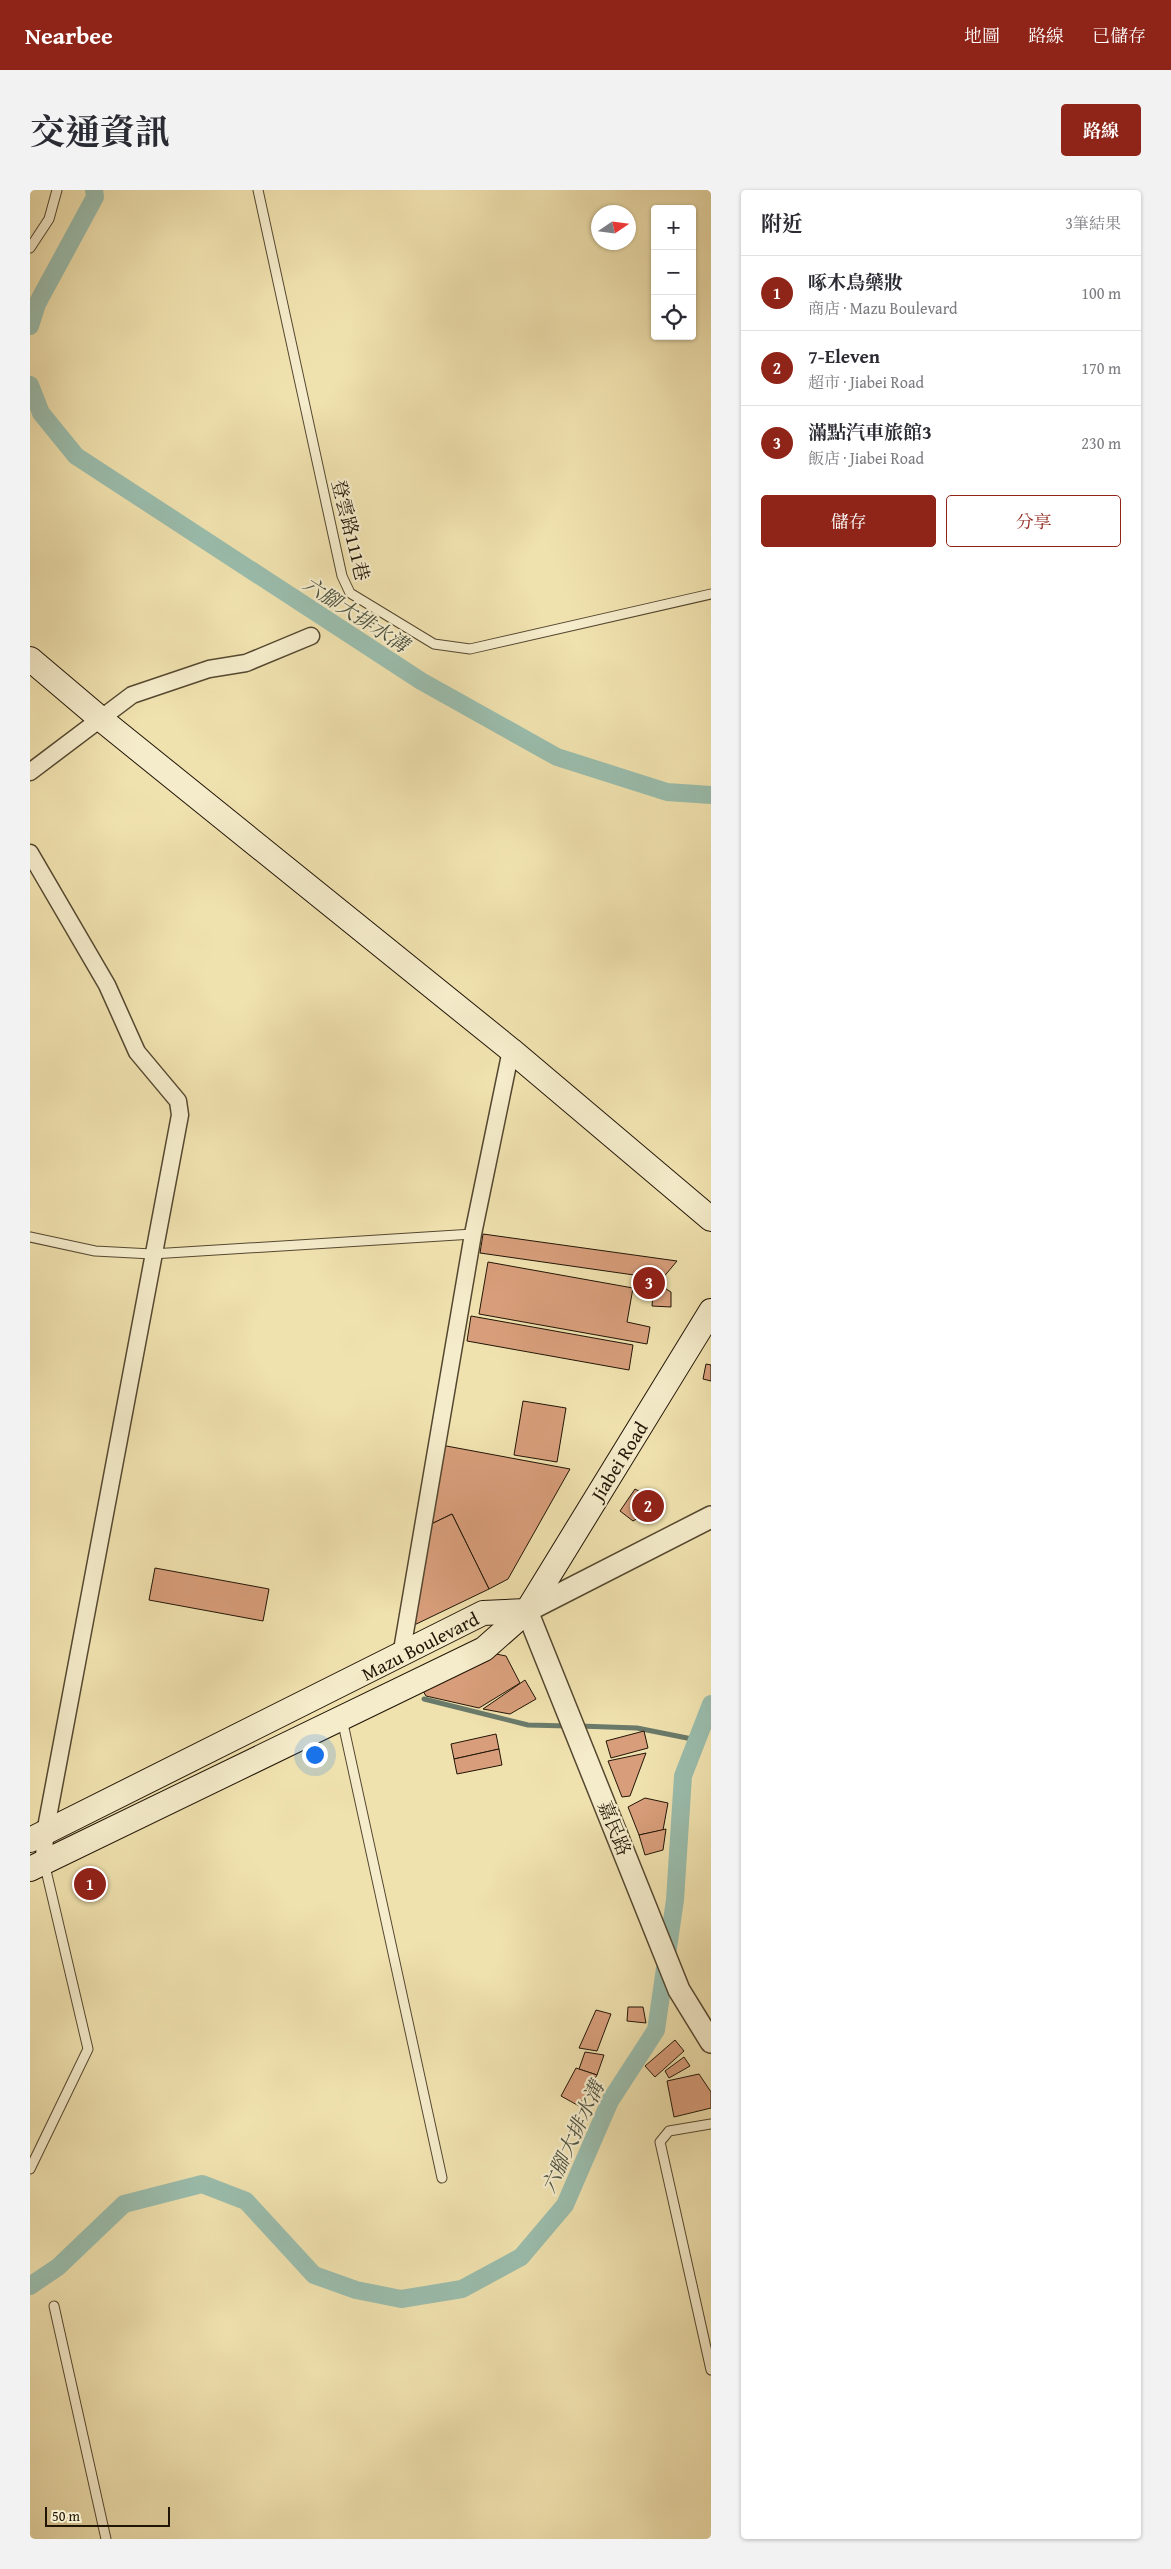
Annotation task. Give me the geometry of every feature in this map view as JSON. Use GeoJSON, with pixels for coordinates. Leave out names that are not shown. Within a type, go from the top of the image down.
{"type":"FeatureCollection","features":[{"type":"Feature","properties":{"kind":"main road"},"geometry":{"type":"LineString","coordinates":[[30,659],[102,720],[511,1050],[711,1219]]}},
{"type":"Feature","properties":{"kind":"main road","name":"Jiabei Road"},"geometry":{"type":"LineString","coordinates":[[527,1611],[711,1311]]}},
{"type":"Feature","properties":{"kind":"main road","name":"Mazu Boulevard"},"geometry":{"type":"LineString","coordinates":[[37,1837],[401,1656],[483,1613],[527,1611]]}},
{"type":"Feature","properties":{"kind":"main road","name":"Mazu Boulevard"},"geometry":{"type":"LineString","coordinates":[[37,1866],[484,1650],[527,1611]]}},
{"type":"Feature","properties":{"kind":"street"},"geometry":{"type":"LineString","coordinates":[[30,772],[102,720],[132,695],[209,669],[246,663],[312,636]]}},
{"type":"Feature","properties":{"kind":"street"},"geometry":{"type":"LineString","coordinates":[[30,852],[107,985],[138,1052],[178,1100],[180,1115],[37,1837],[37,1866]]}},
{"type":"Feature","properties":{"kind":"street"},"geometry":{"type":"LineString","coordinates":[[401,1656],[473,1234],[511,1050]]}},
{"type":"Feature","properties":{"kind":"street"},"geometry":{"type":"LineString","coordinates":[[527,1611],[711,1517]]}},
{"type":"Feature","properties":{"kind":"street","name":"嘉民路"},"geometry":{"type":"LineString","coordinates":[[527,1611],[679,1990],[711,2042]]}},
{"type":"Feature","properties":{"kind":"lane"},"geometry":{"type":"LineString","coordinates":[[30,248],[49,219],[57,190]]}},
{"type":"Feature","properties":{"kind":"lane","name":"登雲路111巷"},"geometry":{"type":"LineString","coordinates":[[258,190],[342,576],[350,593],[434,644],[470,649],[711,594]]}},
{"type":"Feature","properties":{"kind":"lane"},"geometry":{"type":"LineString","coordinates":[[30,1237],[94,1251],[152,1254],[473,1234]]}},
{"type":"Feature","properties":{"kind":"lane"},"geometry":{"type":"LineString","coordinates":[[342,1718],[442,2178]]}},
{"type":"Feature","properties":{"kind":"lane"},"geometry":{"type":"LineString","coordinates":[[30,2169],[88,2050],[37,1866]]}},
{"type":"Feature","properties":{"kind":"lane"},"geometry":{"type":"LineString","coordinates":[[711,2124],[669,2131],[660,2142],[711,2370]]}},
{"type":"Feature","properties":{"kind":"lane"},"geometry":{"type":"LineString","coordinates":[[54,2306],[106,2539]]}},
{"type":"Feature","properties":{"kind":"building"},"geometry":{"type":"Polygon","coordinates":[[[483,1234],[677,1261],[662,1279],[480,1253],[483,1234]]]}},
{"type":"Feature","properties":{"kind":"building"},"geometry":{"type":"Polygon","coordinates":[[[488,1262],[633,1288],[627,1322],[650,1327],[647,1344],[479,1314],[488,1262]]]}},
{"type":"Feature","properties":{"kind":"building"},"geometry":{"type":"Polygon","coordinates":[[[658,1284],[671,1292],[671,1307],[652,1306],[654,1285],[658,1284]]]}},
{"type":"Feature","properties":{"kind":"building"},"geometry":{"type":"Polygon","coordinates":[[[471,1316],[633,1345],[629,1370],[467,1341],[471,1316]]]}},
{"type":"Feature","properties":{"kind":"building"},"geometry":{"type":"Polygon","coordinates":[[[706,1364],[711,1365],[711,1381],[703,1379],[706,1364]]]}},
{"type":"Feature","properties":{"kind":"building"},"geometry":{"type":"Polygon","coordinates":[[[523,1401],[566,1408],[557,1462],[514,1455],[523,1401]]]}},
{"type":"Feature","properties":{"kind":"building"},"geometry":{"type":"Polygon","coordinates":[[[441,1445],[570,1469],[508,1579],[489,1589],[452,1514],[425,1527],[441,1445]]]}},
{"type":"Feature","properties":{"kind":"building"},"geometry":{"type":"Polygon","coordinates":[[[635,1489],[663,1504],[633,1521],[620,1511],[635,1489]]]}},
{"type":"Feature","properties":{"kind":"building"},"geometry":{"type":"Polygon","coordinates":[[[452,1514],[489,1589],[408,1628],[425,1527],[452,1514]]]}},
{"type":"Feature","properties":{"kind":"building"},"geometry":{"type":"Polygon","coordinates":[[[155,1568],[269,1589],[263,1621],[149,1600],[155,1568]]]}},
{"type":"Feature","properties":{"kind":"building"},"geometry":{"type":"Polygon","coordinates":[[[496,1654],[506,1656],[520,1683],[479,1708],[426,1696],[423,1691],[496,1654]]]}},
{"type":"Feature","properties":{"kind":"building"},"geometry":{"type":"Polygon","coordinates":[[[525,1680],[536,1699],[510,1714],[483,1709],[525,1680]]]}},
{"type":"Feature","properties":{"kind":"building"},"geometry":{"type":"Polygon","coordinates":[[[644,1731],[648,1748],[611,1758],[606,1741],[644,1731]]]}},
{"type":"Feature","properties":{"kind":"building"},"geometry":{"type":"Polygon","coordinates":[[[496,1734],[499,1749],[454,1759],[451,1744],[496,1734]]]}},
{"type":"Feature","properties":{"kind":"building"},"geometry":{"type":"Polygon","coordinates":[[[499,1749],[502,1765],[457,1774],[454,1759],[499,1749]]]}},
{"type":"Feature","properties":{"kind":"building"},"geometry":{"type":"Polygon","coordinates":[[[646,1753],[630,1796],[622,1797],[608,1761],[646,1753]]]}},
{"type":"Feature","properties":{"kind":"building"},"geometry":{"type":"Polygon","coordinates":[[[645,1798],[668,1803],[663,1830],[639,1835],[628,1807],[645,1798]]]}},
{"type":"Feature","properties":{"kind":"building"},"geometry":{"type":"Polygon","coordinates":[[[666,1829],[663,1850],[645,1855],[639,1835],[666,1829]]]}},
{"type":"Feature","properties":{"kind":"building"},"geometry":{"type":"Polygon","coordinates":[[[628,2007],[643,2007],[646,2023],[627,2021],[628,2007]]]}},
{"type":"Feature","properties":{"kind":"building"},"geometry":{"type":"Polygon","coordinates":[[[596,2010],[611,2014],[597,2051],[579,2048],[596,2010]]]}},
{"type":"Feature","properties":{"kind":"building"},"geometry":{"type":"Polygon","coordinates":[[[675,2040],[684,2051],[655,2077],[645,2066],[675,2040]]]}},
{"type":"Feature","properties":{"kind":"building"},"geometry":{"type":"Polygon","coordinates":[[[585,2052],[604,2055],[597,2075],[579,2069],[585,2052]]]}},
{"type":"Feature","properties":{"kind":"building"},"geometry":{"type":"Polygon","coordinates":[[[684,2057],[690,2066],[669,2078],[665,2071],[684,2057]]]}},
{"type":"Feature","properties":{"kind":"building"},"geometry":{"type":"Polygon","coordinates":[[[576,2068],[597,2075],[579,2106],[561,2096],[576,2068]]]}},
{"type":"Feature","properties":{"kind":"building"},"geometry":{"type":"Polygon","coordinates":[[[699,2074],[711,2092],[711,2108],[674,2117],[667,2081],[699,2074]]]}},
{"type":"Feature","properties":{"kind":"waterway","name":"六腳大排水溝"},"geometry":{"type":"LineString","coordinates":[[30,326],[37,304],[95,197],[94,190]]}},
{"type":"Feature","properties":{"kind":"waterway","name":"六腳大排水溝"},"geometry":{"type":"LineString","coordinates":[[30,385],[41,413],[76,456],[421,681],[557,757],[667,792],[711,795]]}},
{"type":"Feature","properties":{"kind":"waterway"},"geometry":{"type":"LineString","coordinates":[[424,1699],[528,1725],[568,1726]]}},
{"type":"Feature","properties":{"kind":"waterway","name":"六腳大排水溝"},"geometry":{"type":"LineString","coordinates":[[30,2286],[58,2267],[124,2204],[202,2184],[246,2201],[314,2275],[356,2290],[401,2299],[462,2289],[521,2257],[565,2205],[610,2101],[656,2030],[675,1900],[683,1776],[711,1704]]}},
{"type":"Feature","properties":{"kind":"waterway"},"geometry":{"type":"LineString","coordinates":[[579,1726],[637,1728],[697,1740]]}},
{"type":"Feature","properties":{"kind":"place","name":"滿點汽車旅館3"},"geometry":{"type":"Point","coordinates":[649,1283]}},
{"type":"Feature","properties":{"kind":"place","name":"7-Eleven"},"geometry":{"type":"Point","coordinates":[648,1506]}},
{"type":"Feature","properties":{"kind":"place","name":"啄木鳥藥妝"},"geometry":{"type":"Point","coordinates":[90,1884]}}]}
